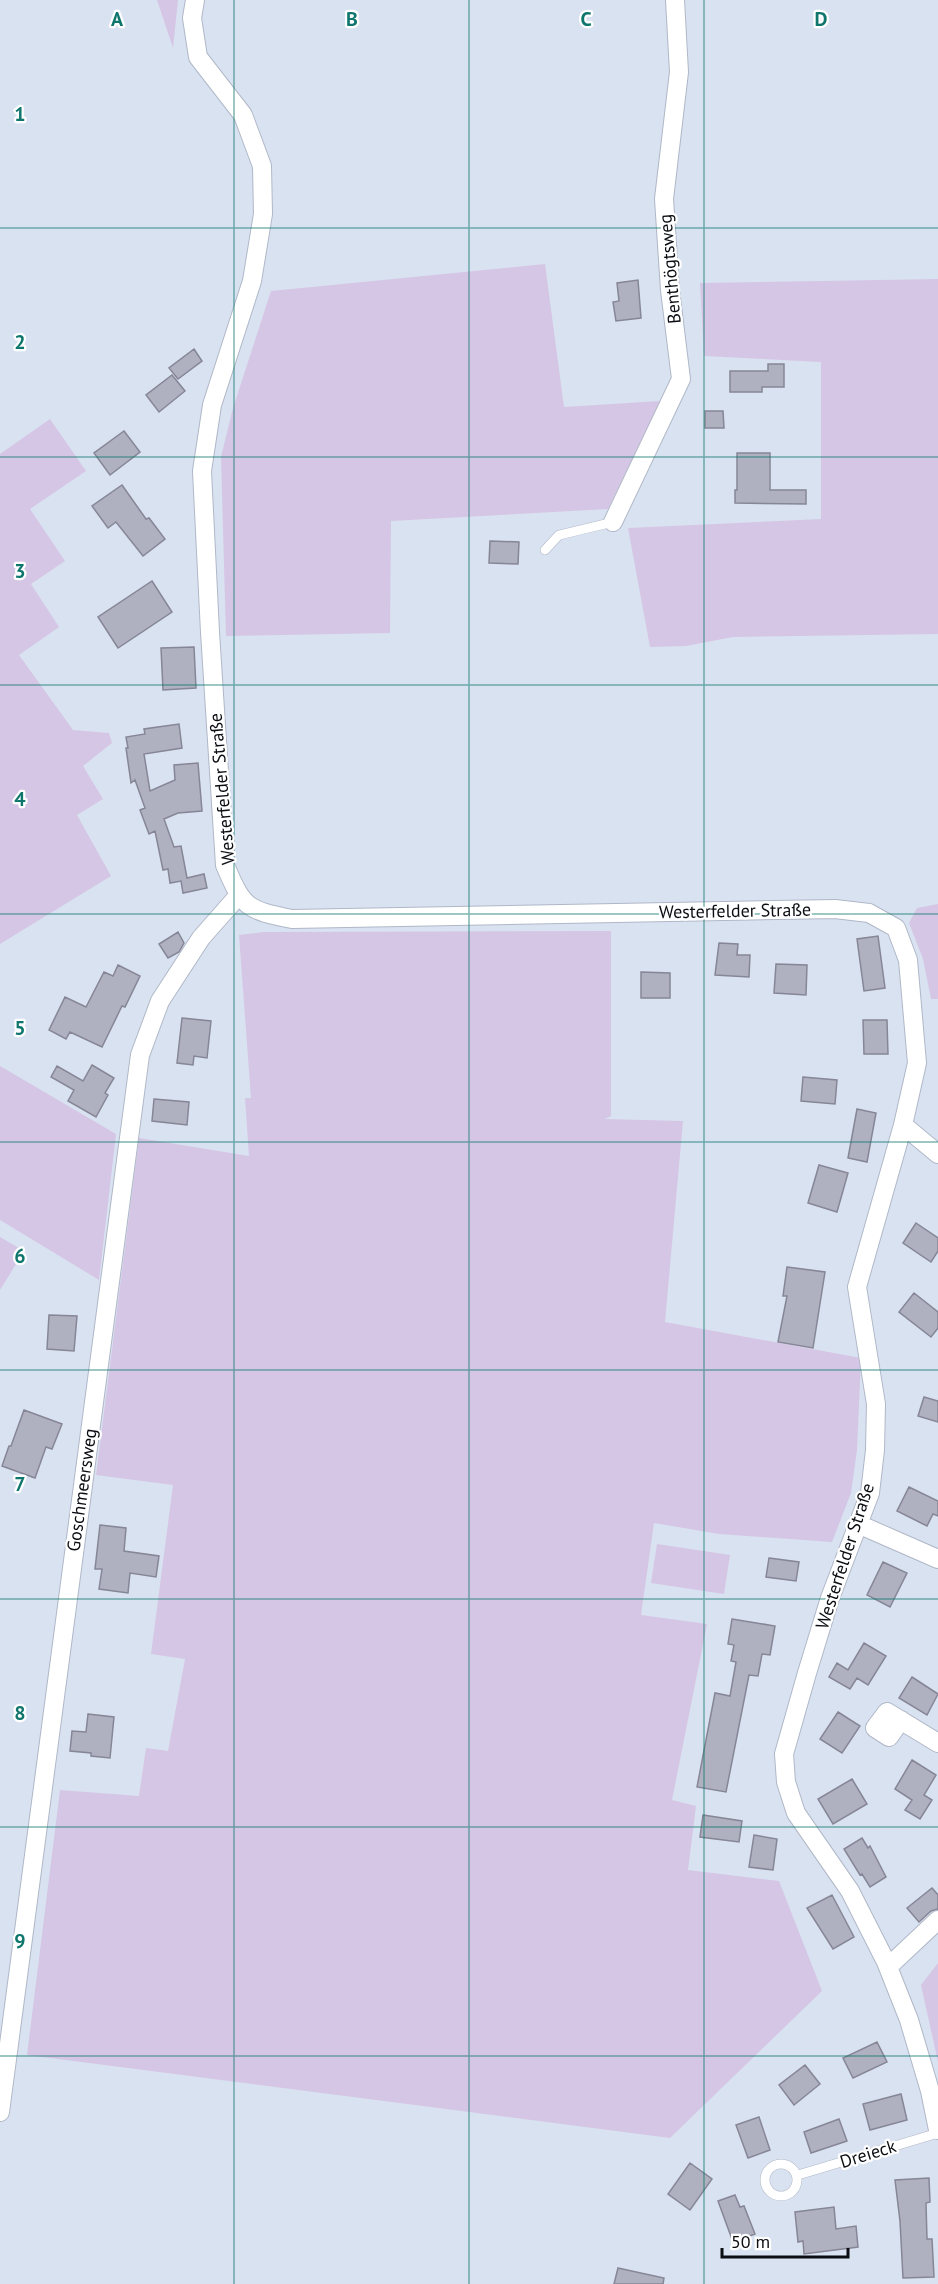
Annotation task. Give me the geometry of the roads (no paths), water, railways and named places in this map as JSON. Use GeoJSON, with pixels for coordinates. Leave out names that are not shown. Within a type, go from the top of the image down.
{"type":"FeatureCollection","features":[{"type":"Feature","properties":{"kind":"street","name":"Westerfelder Straße"},"geometry":{"type":"LineString","coordinates":[[195,0],[192,18],[198,57],[243,116],[262,166],[263,214],[252,281],[213,405],[202,471],[225,865],[238,896],[259,912],[292,919],[836,909],[869,913],[896,928],[908,960],[917,1063],[903,1125],[857,1287],[876,1404],[875,1450],[870,1493],[830,1598],[784,1754],[786,1782],[796,1813],[850,1891],[888,1967],[909,2020],[930,2091],[938,2132]]}},
{"type":"Feature","properties":{"kind":"street","name":"Benthögtsweg"},"geometry":{"type":"LineString","coordinates":[[612,522],[681,380],[670,290],[664,199],[679,72],[675,0]]}},
{"type":"Feature","properties":{"kind":"street","name":"Goschmeersweg"},"geometry":{"type":"LineString","coordinates":[[0,2112],[140,1055],[160,1001],[201,938],[238,896]]}},
{"type":"Feature","properties":{"kind":"street"},"geometry":{"type":"LineString","coordinates":[[903,1125],[938,1154]]}},
{"type":"Feature","properties":{"kind":"street"},"geometry":{"type":"LineString","coordinates":[[858,1524],[938,1559]]}},
{"type":"Feature","properties":{"kind":"street"},"geometry":{"type":"LineString","coordinates":[[901,1720],[938,1743]]}},
{"type":"Feature","properties":{"kind":"street"},"geometry":{"type":"LineString","coordinates":[[888,1967],[938,1920]]}},
{"type":"Feature","properties":{"kind":"lane"},"geometry":{"type":"LineString","coordinates":[[545,550],[559,535],[612,522]]}},
{"type":"Feature","properties":{"kind":"lane","name":"Dreieck"},"geometry":{"type":"LineString","coordinates":[[798,2175],[938,2132]]}}]}
